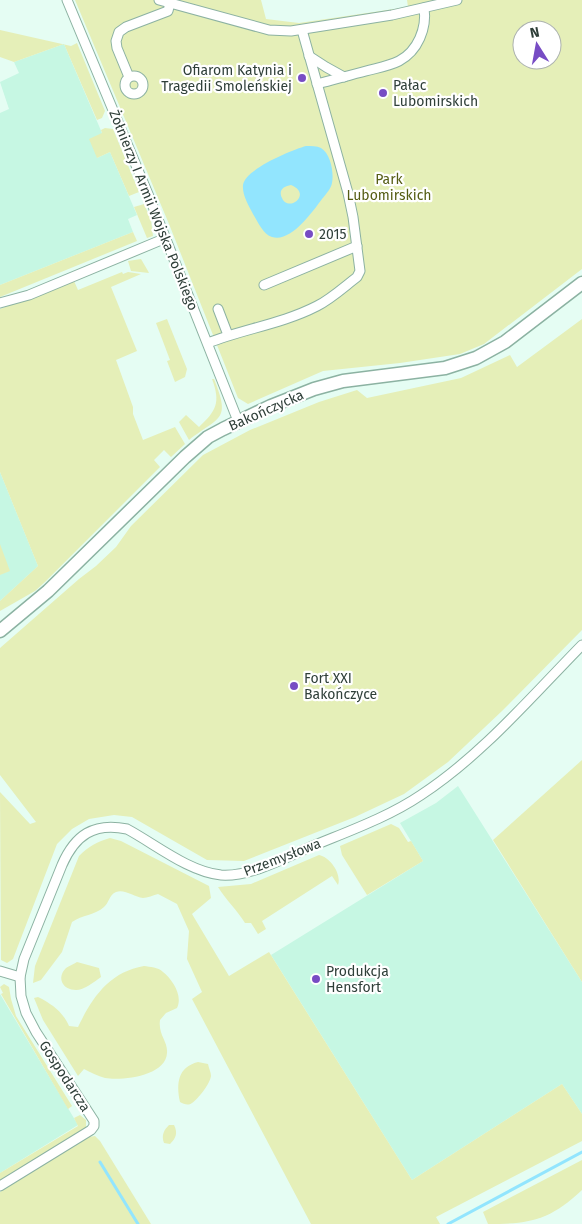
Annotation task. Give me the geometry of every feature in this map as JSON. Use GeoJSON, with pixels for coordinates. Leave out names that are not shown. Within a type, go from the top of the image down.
{"type":"FeatureCollection","features":[{"type":"Feature","properties":{"kind":"street","name":"Żołnierzy I Armii Wojska Polskiego"},"geometry":{"type":"LineString","coordinates":[[67,0],[166,238],[238,421]]}},
{"type":"Feature","properties":{"kind":"street"},"geometry":{"type":"LineString","coordinates":[[159,0],[269,30],[291,31],[361,21],[457,0]]}},
{"type":"Feature","properties":{"kind":"street"},"geometry":{"type":"LineString","coordinates":[[129,77],[116,48],[119,32],[126,27],[168,11],[170,3]]}},
{"type":"Feature","properties":{"kind":"street"},"geometry":{"type":"LineString","coordinates":[[317,84],[393,63],[408,54],[424,28],[424,8]]}},
{"type":"Feature","properties":{"kind":"street"},"geometry":{"type":"LineString","coordinates":[[208,343],[228,335],[280,322],[318,306],[357,277],[360,271],[348,194],[302,30]]}},
{"type":"Feature","properties":{"kind":"street"},"geometry":{"type":"LineString","coordinates":[[309,56],[326,68],[344,77]]}},
{"type":"Feature","properties":{"kind":"street"},"geometry":{"type":"LineString","coordinates":[[0,303],[29,295],[166,238]]}},
{"type":"Feature","properties":{"kind":"street"},"geometry":{"type":"LineString","coordinates":[[264,285],[357,246]]}},
{"type":"Feature","properties":{"kind":"street","name":"Bakończycka"},"geometry":{"type":"LineString","coordinates":[[0,631],[48,591],[208,437],[238,421],[314,389],[366,377],[445,368],[476,358],[505,342],[582,283]]}},
{"type":"Feature","properties":{"kind":"street"},"geometry":{"type":"LineString","coordinates":[[218,309],[228,335]]}},
{"type":"Feature","properties":{"kind":"street","name":"Przemysłowa"},"geometry":{"type":"LineString","coordinates":[[20,977],[24,958],[68,851],[77,840],[88,832],[98,828],[114,826],[126,829],[201,871],[222,875],[241,874],[282,859],[402,807],[441,782],[490,738],[582,645]]}},
{"type":"Feature","properties":{"kind":"street"},"geometry":{"type":"LineString","coordinates":[[0,971],[20,977]]}},
{"type":"Feature","properties":{"kind":"street","name":"Gospodarcza"},"geometry":{"type":"LineString","coordinates":[[0,1186],[91,1130],[94,1126],[94,1121],[36,1032],[26,1013],[20,977]]}},
{"type":"Feature","properties":{"kind":"shaded area"},"geometry":{"type":"Polygon","coordinates":[[[64,44],[102,133],[97,158],[110,152],[137,215],[128,219],[133,232],[0,285],[0,113],[9,109],[0,82],[19,73],[14,62],[64,44]]]}},
{"type":"Feature","properties":{"kind":"shaded area"},"geometry":{"type":"Polygon","coordinates":[[[0,472],[38,566],[0,601],[0,472]]]}},
{"type":"Feature","properties":{"kind":"shaded area","name":"Produkcja Hensfort"},"geometry":{"type":"Polygon","coordinates":[[[458,786],[582,982],[582,1114],[562,1084],[412,1180],[271,955],[423,861],[400,823],[436,803],[458,786]]]}},
{"type":"Feature","properties":{"kind":"shaded area"},"geometry":{"type":"Polygon","coordinates":[[[0,994],[78,1125],[0,1173],[0,994]]]}},
{"type":"Feature","properties":{"kind":"green space","name":"Park Lubomirskich"},"geometry":{"type":"Polygon","coordinates":[[[75,0],[261,0],[266,19],[299,23],[408,7],[407,0],[582,0],[582,269],[484,344],[460,354],[400,363],[323,371],[248,404],[238,398],[169,224],[75,0]]]}},
{"type":"Feature","properties":{"kind":"green space"},"geometry":{"type":"Polygon","coordinates":[[[0,30],[63,44],[14,62],[0,57],[0,30]]]}},
{"type":"Feature","properties":{"kind":"green space"},"geometry":{"type":"Polygon","coordinates":[[[77,43],[105,111],[102,118],[97,120],[64,44],[71,46],[77,43]]]}},
{"type":"Feature","properties":{"kind":"green space"},"geometry":{"type":"Polygon","coordinates":[[[105,128],[113,129],[139,192],[129,196],[110,152],[97,158],[89,139],[102,133],[101,130],[105,128]]]}},
{"type":"Feature","properties":{"kind":"green space"},"geometry":{"type":"Polygon","coordinates":[[[144,204],[151,220],[153,236],[147,238],[134,207],[144,204]]]}},
{"type":"Feature","properties":{"kind":"green space"},"geometry":{"type":"Polygon","coordinates":[[[133,232],[137,241],[0,297],[0,285],[133,232]]]}},
{"type":"Feature","properties":{"kind":"green space"},"geometry":{"type":"Polygon","coordinates":[[[141,259],[149,273],[131,271],[128,261],[141,259]]]}},
{"type":"Feature","properties":{"kind":"green space"},"geometry":{"type":"Polygon","coordinates":[[[122,272],[123,274],[128,272],[141,274],[111,287],[137,351],[116,360],[133,407],[133,414],[143,440],[175,427],[185,444],[171,457],[164,450],[154,460],[160,467],[45,582],[35,591],[0,611],[0,601],[38,566],[0,472],[0,309],[74,281],[78,290],[122,272]]]}},
{"type":"Feature","properties":{"kind":"green space"},"geometry":{"type":"Polygon","coordinates":[[[167,319],[187,369],[185,377],[175,382],[167,361],[170,360],[156,323],[167,319]]]}},
{"type":"Feature","properties":{"kind":"green space"},"geometry":{"type":"Polygon","coordinates":[[[582,319],[582,630],[502,711],[448,762],[404,794],[355,817],[244,861],[207,860],[132,817],[114,815],[89,819],[72,829],[57,844],[13,959],[7,963],[1,960],[0,792],[30,824],[36,822],[0,775],[0,648],[116,547],[131,526],[203,455],[250,430],[319,402],[357,390],[367,398],[461,378],[510,355],[517,367],[582,319]]]}},
{"type":"Feature","properties":{"kind":"green space"},"geometry":{"type":"Polygon","coordinates":[[[212,379],[214,379],[222,403],[220,416],[189,440],[179,422],[186,415],[199,427],[213,411],[216,394],[212,379]]]}},
{"type":"Feature","properties":{"kind":"green space"},"geometry":{"type":"Polygon","coordinates":[[[0,544],[10,571],[0,575],[0,544]]]}},
{"type":"Feature","properties":{"kind":"green space"},"geometry":{"type":"Polygon","coordinates":[[[582,760],[582,982],[493,840],[582,760]]]}},
{"type":"Feature","properties":{"kind":"green space"},"geometry":{"type":"Polygon","coordinates":[[[391,824],[399,828],[408,842],[411,841],[423,861],[367,895],[342,855],[340,846],[391,824]]]}},
{"type":"Feature","properties":{"kind":"green space"},"geometry":{"type":"Polygon","coordinates":[[[110,838],[121,841],[209,886],[211,898],[192,914],[229,976],[269,952],[412,1180],[562,1084],[582,1114],[582,1141],[436,1217],[440,1224],[311,1224],[192,999],[202,992],[187,959],[189,931],[177,904],[158,894],[143,898],[119,891],[116,892],[100,910],[72,922],[62,952],[41,980],[33,983],[35,966],[79,856],[93,845],[110,838]]]}},
{"type":"Feature","properties":{"kind":"green space"},"geometry":{"type":"Polygon","coordinates":[[[319,855],[331,862],[337,871],[338,885],[332,876],[262,921],[266,929],[258,934],[251,923],[245,923],[218,887],[251,884],[319,855]]]}},
{"type":"Feature","properties":{"kind":"green space"},"geometry":{"type":"Polygon","coordinates":[[[77,962],[99,968],[101,977],[82,989],[76,990],[64,986],[61,979],[63,972],[66,968],[77,962]]]}},
{"type":"Feature","properties":{"kind":"green space"},"geometry":{"type":"Polygon","coordinates":[[[144,966],[161,970],[170,979],[178,993],[179,1003],[177,1008],[166,1013],[160,1020],[160,1030],[167,1049],[165,1061],[151,1072],[122,1079],[105,1078],[84,1069],[78,1076],[43,1020],[34,998],[38,997],[52,1006],[64,1017],[69,1026],[78,1027],[89,1006],[111,980],[132,969],[144,966]]]}},
{"type":"Feature","properties":{"kind":"green space"},"geometry":{"type":"Polygon","coordinates":[[[4,984],[9,987],[16,1016],[72,1106],[68,1109],[1,994],[3,993],[0,987],[4,984]]]}},
{"type":"Feature","properties":{"kind":"green space"},"geometry":{"type":"Polygon","coordinates":[[[198,1062],[208,1064],[211,1075],[210,1079],[203,1091],[192,1103],[184,1104],[180,1102],[178,1088],[180,1077],[186,1068],[198,1062]]]}},
{"type":"Feature","properties":{"kind":"green space"},"geometry":{"type":"Polygon","coordinates":[[[80,1115],[86,1120],[86,1127],[83,1131],[0,1181],[0,1173],[78,1126],[74,1118],[80,1115]]]}},
{"type":"Feature","properties":{"kind":"green space"},"geometry":{"type":"Polygon","coordinates":[[[169,1125],[174,1125],[176,1133],[170,1144],[164,1143],[163,1138],[164,1131],[169,1125]]]}},
{"type":"Feature","properties":{"kind":"green space"},"geometry":{"type":"Polygon","coordinates":[[[95,1136],[100,1141],[151,1224],[0,1224],[0,1192],[89,1137],[95,1136]]]}},
{"type":"Feature","properties":{"kind":"green space"},"geometry":{"type":"Polygon","coordinates":[[[582,1160],[582,1190],[560,1208],[550,1214],[528,1221],[488,1224],[483,1212],[582,1160]]]}},
{"type":"Feature","properties":{"kind":"water"},"geometry":{"type":"Polygon","coordinates":[[[306,146],[321,148],[327,155],[333,174],[331,185],[328,192],[301,225],[287,235],[279,238],[272,237],[263,231],[253,214],[245,196],[243,185],[246,179],[260,167],[280,156],[306,146]],[[291,185],[282,189],[281,195],[285,202],[289,204],[297,200],[300,193],[291,185]]]}},
{"type":"Feature","properties":{"kind":"waterway"},"geometry":{"type":"LineString","coordinates":[[448,1224],[582,1152]]}},
{"type":"Feature","properties":{"kind":"waterway"},"geometry":{"type":"LineString","coordinates":[[100,1162],[138,1224]]}},
{"type":"Feature","properties":{"kind":"place","name":"Ofiarom Katynia i Tragedii Smoleńskiej"},"geometry":{"type":"Point","coordinates":[302,78]}},
{"type":"Feature","properties":{"kind":"place","name":"Pałac Lubomirskich"},"geometry":{"type":"Point","coordinates":[383,93]}},
{"type":"Feature","properties":{"kind":"place","name":"2015"},"geometry":{"type":"Point","coordinates":[309,234]}},
{"type":"Feature","properties":{"kind":"place","name":"Fort XXI Bakończyce"},"geometry":{"type":"Point","coordinates":[294,686]}},
{"type":"Feature","properties":{"kind":"place","name":"Produkcja Hensfort"},"geometry":{"type":"Point","coordinates":[316,979]}}]}
